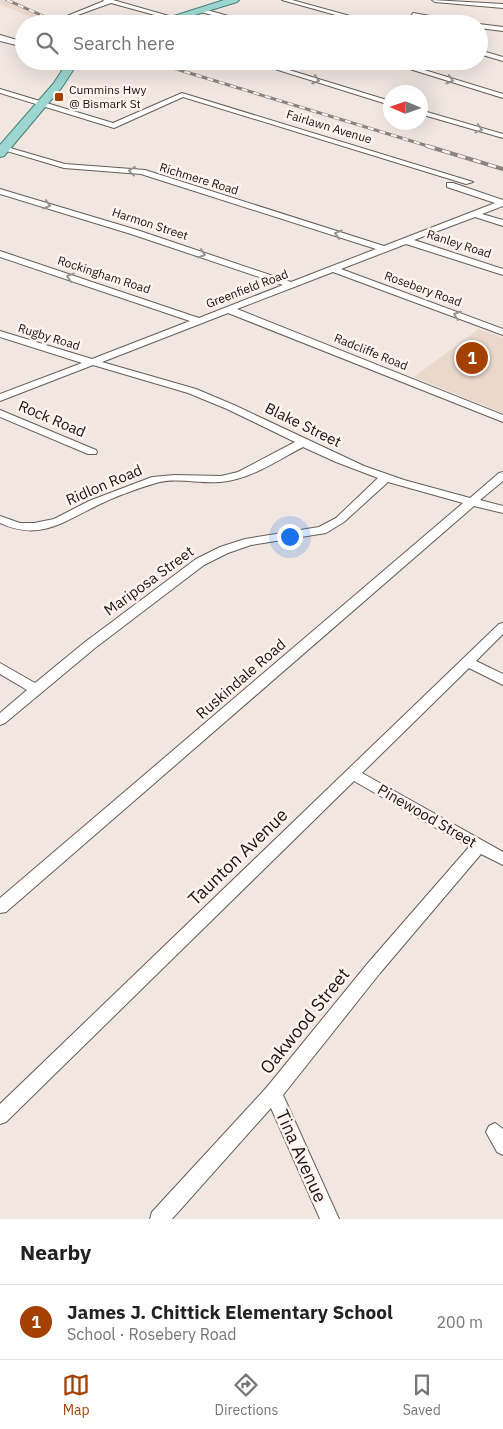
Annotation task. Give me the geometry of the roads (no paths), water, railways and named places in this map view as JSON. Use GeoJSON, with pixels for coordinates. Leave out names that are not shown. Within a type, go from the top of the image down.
{"type":"FeatureCollection","features":[{"type":"Feature","properties":{"kind":"main road"},"geometry":{"type":"LineString","coordinates":[[183,15],[234,0]]}},
{"type":"Feature","properties":{"kind":"main road"},"geometry":{"type":"LineString","coordinates":[[1,150],[42,104],[67,70]]}},
{"type":"Feature","properties":{"kind":"street"},"geometry":{"type":"LineString","coordinates":[[285,0],[342,15]]}},
{"type":"Feature","properties":{"kind":"street"},"geometry":{"type":"LineString","coordinates":[[435,0],[503,6]]}},
{"type":"Feature","properties":{"kind":"street"},"geometry":{"type":"LineString","coordinates":[[73,15],[109,1],[162,15]]}},
{"type":"Feature","properties":{"kind":"street"},"geometry":{"type":"LineString","coordinates":[[200,10],[218,15]]}},
{"type":"Feature","properties":{"kind":"street"},"geometry":{"type":"LineString","coordinates":[[488,27],[503,29]]}},
{"type":"Feature","properties":{"kind":"street"},"geometry":{"type":"LineString","coordinates":[[0,38],[15,42]]}},
{"type":"Feature","properties":{"kind":"street"},"geometry":{"type":"LineString","coordinates":[[488,55],[503,59]]}},
{"type":"Feature","properties":{"kind":"street"},"geometry":{"type":"LineString","coordinates":[[282,70],[383,101]]}},
{"type":"Feature","properties":{"kind":"street"},"geometry":{"type":"LineString","coordinates":[[417,70],[503,96]]}},
{"type":"Feature","properties":{"kind":"street"},"geometry":{"type":"LineString","coordinates":[[0,91],[42,104]]}},
{"type":"Feature","properties":{"kind":"street","name":"Fairlawn Avenue"},"geometry":{"type":"LineString","coordinates":[[42,104],[114,126],[182,95],[469,182]]}},
{"type":"Feature","properties":{"kind":"street"},"geometry":{"type":"LineString","coordinates":[[428,114],[503,136]]}},
{"type":"Feature","properties":{"kind":"street","name":"Richmere Road"},"geometry":{"type":"LineString","coordinates":[[1,150],[64,166],[142,172],[384,249]]}},
{"type":"Feature","properties":{"kind":"street"},"geometry":{"type":"LineString","coordinates":[[430,179],[503,203]]}},
{"type":"Feature","properties":{"kind":"street","name":"Harmon Street"},"geometry":{"type":"LineString","coordinates":[[0,191],[134,232],[292,285]]}},
{"type":"Feature","properties":{"kind":"street","name":"Greenfield Road"},"geometry":{"type":"LineString","coordinates":[[0,398],[503,203]]}},
{"type":"Feature","properties":{"kind":"street"},"geometry":{"type":"LineString","coordinates":[[474,214],[503,223]]}},
{"type":"Feature","properties":{"kind":"street","name":"Ranley Road"},"geometry":{"type":"LineString","coordinates":[[407,241],[503,272]]}},
{"type":"Feature","properties":{"kind":"street","name":"Rockingham Road"},"geometry":{"type":"LineString","coordinates":[[0,254],[143,300],[199,321]]}},
{"type":"Feature","properties":{"kind":"street","name":"Rosebery Road"},"geometry":{"type":"LineString","coordinates":[[334,269],[503,332]]}},
{"type":"Feature","properties":{"kind":"street","name":"Radcliffe Road"},"geometry":{"type":"LineString","coordinates":[[230,310],[503,418]]}},
{"type":"Feature","properties":{"kind":"street","name":"Rugby Road"},"geometry":{"type":"LineString","coordinates":[[0,334],[91,362]]}},
{"type":"Feature","properties":{"kind":"street","name":"Blake Street"},"geometry":{"type":"LineString","coordinates":[[91,362],[194,392],[342,460],[386,477],[503,510]]}},
{"type":"Feature","properties":{"kind":"street","name":"Rock Road"},"geometry":{"type":"LineString","coordinates":[[0,413],[92,452]]}},
{"type":"Feature","properties":{"kind":"street","name":"Ridlon Road"},"geometry":{"type":"LineString","coordinates":[[0,519],[18,527],[34,527],[58,522],[101,500],[156,480],[175,478],[221,479],[242,474],[304,442]]}},
{"type":"Feature","properties":{"kind":"street","name":"Ruskindale Road"},"geometry":{"type":"LineString","coordinates":[[0,907],[503,475]]}},
{"type":"Feature","properties":{"kind":"street","name":"Mariposa Street"},"geometry":{"type":"LineString","coordinates":[[0,720],[90,645],[200,562],[224,550],[249,542],[322,530],[340,520],[386,477]]}},
{"type":"Feature","properties":{"kind":"street","name":"Taunton Avenue"},"geometry":{"type":"LineString","coordinates":[[0,1116],[351,772],[503,627]]}},
{"type":"Feature","properties":{"kind":"street"},"geometry":{"type":"LineString","coordinates":[[468,662],[503,680]]}},
{"type":"Feature","properties":{"kind":"street"},"geometry":{"type":"LineString","coordinates":[[0,668],[36,690]]}},
{"type":"Feature","properties":{"kind":"street","name":"Pinewood Street"},"geometry":{"type":"LineString","coordinates":[[351,772],[503,859]]}},
{"type":"Feature","properties":{"kind":"street","name":"Oakwood Street"},"geometry":{"type":"LineString","coordinates":[[159,1219],[273,1093],[374,968],[479,845]]}},
{"type":"Feature","properties":{"kind":"street","name":"Tina Avenue"},"geometry":{"type":"LineString","coordinates":[[273,1093],[330,1219]]}},
{"type":"Feature","properties":{"kind":"railway"},"geometry":{"type":"LineString","coordinates":[[7,0],[41,15]]}},
{"type":"Feature","properties":{"kind":"railway"},"geometry":{"type":"LineString","coordinates":[[179,70],[431,147]]}},
{"type":"Feature","properties":{"kind":"railway"},"geometry":{"type":"LineString","coordinates":[[427,146],[503,169]]}},
{"type":"Feature","properties":{"kind":"place","name":"Cummins Hwy @ Bismark St"},"geometry":{"type":"Point","coordinates":[59,97]}},
{"type":"Feature","properties":{"kind":"place","name":"James J. Chittick Elementary School"},"geometry":{"type":"Point","coordinates":[472,358]}}]}
